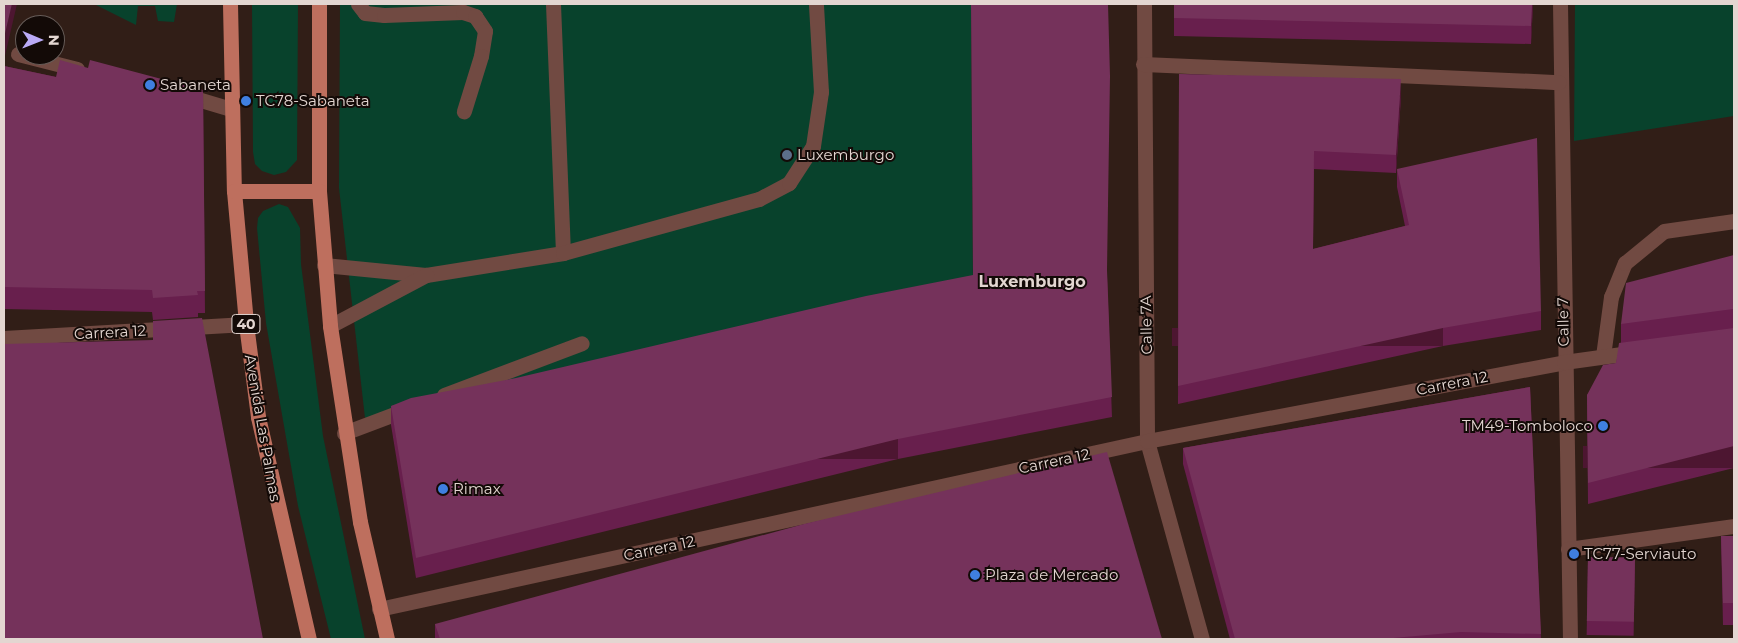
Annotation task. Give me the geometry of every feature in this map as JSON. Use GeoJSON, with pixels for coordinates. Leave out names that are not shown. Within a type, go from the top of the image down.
{"type":"FeatureCollection","features":[{"type":"Feature","properties":{"kind":"main road","name":"Avenida Las Palmas"},"geometry":{"type":"LineString","coordinates":[[230,4],[234,191],[246,324],[260,426],[309,639]]}},
{"type":"Feature","properties":{"kind":"main road"},"geometry":{"type":"LineString","coordinates":[[318,4],[319,191],[330,326],[344,433],[379,609],[387,639]]}},
{"type":"Feature","properties":{"kind":"main road"},"geometry":{"type":"LineString","coordinates":[[234,191],[319,191]]}},
{"type":"Feature","properties":{"kind":"street"},"geometry":{"type":"LineString","coordinates":[[358,4],[365,12],[384,15],[464,12],[475,16],[485,31],[481,56],[464,111]]}},
{"type":"Feature","properties":{"kind":"street"},"geometry":{"type":"LineString","coordinates":[[553,4],[563,253]]}},
{"type":"Feature","properties":{"kind":"street"},"geometry":{"type":"LineString","coordinates":[[324,265],[426,276],[563,253],[759,199],[789,183],[813,146],[821,92],[816,4]]}},
{"type":"Feature","properties":{"kind":"street","name":"Calle 7A"},"geometry":{"type":"LineString","coordinates":[[1144,4],[1147,441],[1202,639]]}},
{"type":"Feature","properties":{"kind":"street","name":"Calle 7"},"geometry":{"type":"LineString","coordinates":[[1560,4],[1559,82],[1570,639]]}},
{"type":"Feature","properties":{"kind":"street"},"geometry":{"type":"LineString","coordinates":[[1143,64],[1559,82]]}},
{"type":"Feature","properties":{"kind":"street"},"geometry":{"type":"LineString","coordinates":[[63,65],[92,72]]}},
{"type":"Feature","properties":{"kind":"street"},"geometry":{"type":"LineString","coordinates":[[166,90],[231,109]]}},
{"type":"Feature","properties":{"kind":"street"},"geometry":{"type":"LineString","coordinates":[[1603,356],[1611,297],[1625,264],[1664,231],[1734,221]]}},
{"type":"Feature","properties":{"kind":"street"},"geometry":{"type":"LineString","coordinates":[[330,326],[426,276]]}},
{"type":"Feature","properties":{"kind":"street","name":"Carrera 12"},"geometry":{"type":"LineString","coordinates":[[4,338],[246,324]]}},
{"type":"Feature","properties":{"kind":"street"},"geometry":{"type":"LineString","coordinates":[[344,433],[582,343]]}},
{"type":"Feature","properties":{"kind":"street","name":"Carrera 12"},"geometry":{"type":"LineString","coordinates":[[379,609],[1147,441],[1564,362],[1650,350]]}},
{"type":"Feature","properties":{"kind":"street"},"geometry":{"type":"LineString","coordinates":[[1568,549],[1734,526]]}},
{"type":"Feature","properties":{"kind":"green space"},"geometry":{"type":"Polygon","coordinates":[[[94,4],[177,4],[174,22],[158,21],[155,6],[138,6],[136,25],[94,4]]]}},
{"type":"Feature","properties":{"kind":"green space"},"geometry":{"type":"Polygon","coordinates":[[[252,4],[298,4],[297,160],[286,172],[274,175],[262,171],[255,164],[253,152],[252,4]]]}},
{"type":"Feature","properties":{"kind":"green space"},"geometry":{"type":"Polygon","coordinates":[[[340,4],[971,4],[973,294],[365,418],[339,188],[340,4]]]}},
{"type":"Feature","properties":{"kind":"green space"},"geometry":{"type":"Polygon","coordinates":[[[1575,4],[1734,4],[1734,116],[1574,141],[1575,4]]]}},
{"type":"Feature","properties":{"kind":"green space"},"geometry":{"type":"Polygon","coordinates":[[[279,204],[288,207],[300,228],[301,264],[323,436],[365,639],[331,639],[298,506],[266,323],[257,228],[258,218],[263,211],[279,204]]]}},
{"type":"Feature","properties":{"kind":"building"},"geometry":{"type":"Polygon","coordinates":[[[4,4],[12,4],[4,38],[4,4]]]}},
{"type":"Feature","properties":{"kind":"building"},"geometry":{"type":"Polygon","coordinates":[[[971,4],[1108,4],[1110,76],[1107,270],[1112,397],[898,439],[416,558],[391,406],[411,398],[516,378],[866,296],[973,275],[971,4]]]}},
{"type":"Feature","properties":{"kind":"building"},"geometry":{"type":"Polygon","coordinates":[[[1174,4],[1532,4],[1531,26],[1174,18],[1174,4]]]}},
{"type":"Feature","properties":{"kind":"building"},"geometry":{"type":"Polygon","coordinates":[[[90,60],[203,90],[205,291],[197,291],[198,295],[153,298],[152,290],[4,287],[4,66],[56,77],[59,65],[65,65],[65,61],[88,68],[90,60]]]}},
{"type":"Feature","properties":{"kind":"building"},"geometry":{"type":"Polygon","coordinates":[[[1179,74],[1401,79],[1396,155],[1314,151],[1313,249],[1409,225],[1397,169],[1537,138],[1541,311],[1443,328],[1178,386],[1179,74]]]}},
{"type":"Feature","properties":{"kind":"building"},"geometry":{"type":"Polygon","coordinates":[[[1734,255],[1734,310],[1621,324],[1626,283],[1734,255]]]}},
{"type":"Feature","properties":{"kind":"building"},"geometry":{"type":"Polygon","coordinates":[[[202,318],[263,639],[4,639],[4,344],[153,340],[153,321],[202,318]]]}},
{"type":"Feature","properties":{"kind":"building"},"geometry":{"type":"Polygon","coordinates":[[[1734,328],[1734,446],[1588,483],[1587,395],[1603,365],[1616,363],[1619,343],[1734,328]]]}},
{"type":"Feature","properties":{"kind":"building"},"geometry":{"type":"Polygon","coordinates":[[[1530,387],[1541,634],[1461,632],[1382,639],[1235,639],[1183,448],[1530,387]]]}},
{"type":"Feature","properties":{"kind":"building","name":"Plaza de Mercado"},"geometry":{"type":"Polygon","coordinates":[[[1107,452],[1162,639],[440,639],[435,624],[804,524],[1107,452]]]}},
{"type":"Feature","properties":{"kind":"building"},"geometry":{"type":"Polygon","coordinates":[[[1721,536],[1734,536],[1734,603],[1723,603],[1721,536]]]}},
{"type":"Feature","properties":{"kind":"building"},"geometry":{"type":"Polygon","coordinates":[[[1588,557],[1635,558],[1634,622],[1587,621],[1588,557]]]}},
{"type":"Feature","properties":{"kind":"place","name":"Sabaneta"},"geometry":{"type":"Point","coordinates":[150,85]}},
{"type":"Feature","properties":{"kind":"place","name":"TC78-Sabaneta"},"geometry":{"type":"Point","coordinates":[246,101]}},
{"type":"Feature","properties":{"kind":"place","name":"Luxemburgo"},"geometry":{"type":"Point","coordinates":[787,155]}},
{"type":"Feature","properties":{"kind":"place","name":"TM49-Tomboloco"},"geometry":{"type":"Point","coordinates":[1603,426]}},
{"type":"Feature","properties":{"kind":"place","name":"Rimax"},"geometry":{"type":"Point","coordinates":[443,489]}},
{"type":"Feature","properties":{"kind":"place","name":"TC77-Serviauto"},"geometry":{"type":"Point","coordinates":[1574,554]}},
{"type":"Feature","properties":{"kind":"place","name":"Plaza de Mercado"},"geometry":{"type":"Point","coordinates":[975,575]}},
{"type":"Feature","properties":{"kind":"district","name":"Luxemburgo"},"geometry":{"type":"Point","coordinates":[1032,282]}}]}
